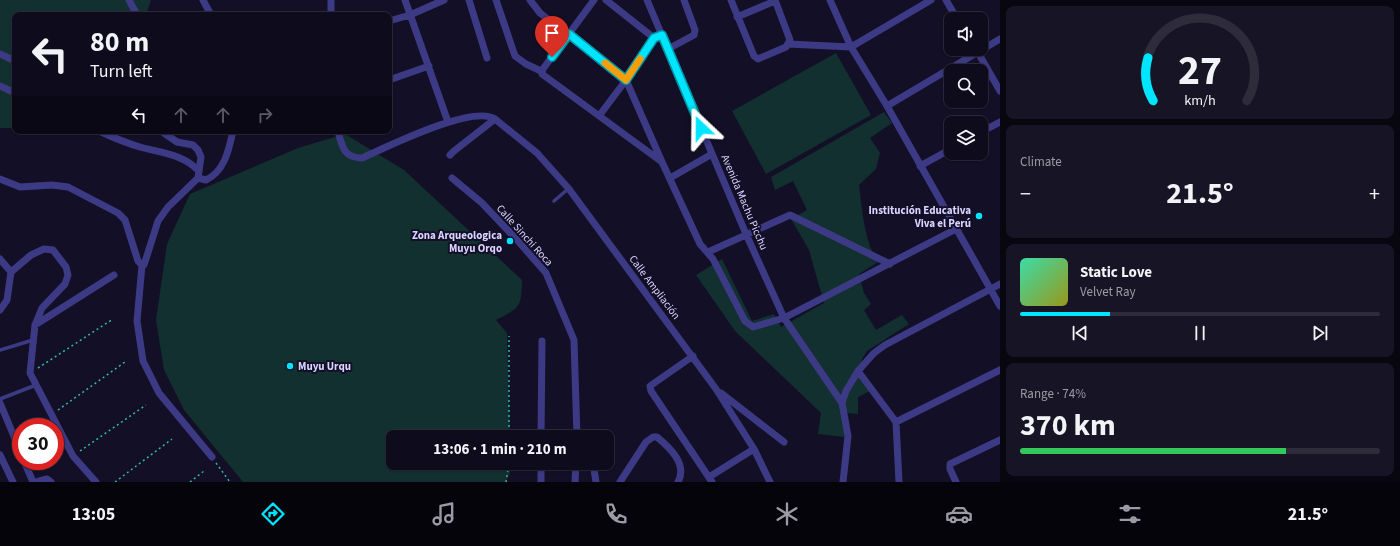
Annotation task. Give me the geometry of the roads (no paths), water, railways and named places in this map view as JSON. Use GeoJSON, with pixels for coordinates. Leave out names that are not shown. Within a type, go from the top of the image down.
{"type":"FeatureCollection","features":[{"type":"Feature","properties":{"kind":"street"},"geometry":{"type":"LineString","coordinates":[[129,0],[135,12]]}},
{"type":"Feature","properties":{"kind":"street"},"geometry":{"type":"LineString","coordinates":[[203,0],[209,12]]}},
{"type":"Feature","properties":{"kind":"street"},"geometry":{"type":"LineString","coordinates":[[330,12],[331,0]]}},
{"type":"Feature","properties":{"kind":"street"},"geometry":{"type":"LineString","coordinates":[[405,0],[448,122]]}},
{"type":"Feature","properties":{"kind":"street"},"geometry":{"type":"LineString","coordinates":[[392,20],[410,15],[444,0]]}},
{"type":"Feature","properties":{"kind":"street"},"geometry":{"type":"LineString","coordinates":[[469,0],[488,58]]}},
{"type":"Feature","properties":{"kind":"street"},"geometry":{"type":"LineString","coordinates":[[496,0],[515,56],[541,72],[662,162]]}},
{"type":"Feature","properties":{"kind":"street"},"geometry":{"type":"LineString","coordinates":[[530,0],[540,13],[569,34],[626,80],[700,244],[713,259],[745,321],[749,325],[753,327],[784,318],[956,229]]}},
{"type":"Feature","properties":{"kind":"street"},"geometry":{"type":"LineString","coordinates":[[541,72],[594,0]]}},
{"type":"Feature","properties":{"kind":"street"},"geometry":{"type":"LineString","coordinates":[[606,0],[654,38]]}},
{"type":"Feature","properties":{"kind":"street","name":"Avenida Machu Picchu"},"geometry":{"type":"LineString","coordinates":[[647,0],[746,234],[784,318],[842,403]]}},
{"type":"Feature","properties":{"kind":"street"},"geometry":{"type":"LineString","coordinates":[[668,49],[694,35],[695,30],[684,0]]}},
{"type":"Feature","properties":{"kind":"street"},"geometry":{"type":"LineString","coordinates":[[731,0],[754,56],[758,58],[788,44],[851,47],[931,0]]}},
{"type":"Feature","properties":{"kind":"street"},"geometry":{"type":"LineString","coordinates":[[737,17],[775,0],[790,40],[788,44]]}},
{"type":"Feature","properties":{"kind":"street"},"geometry":{"type":"LineString","coordinates":[[830,0],[851,47],[887,106],[1000,306]]}},
{"type":"Feature","properties":{"kind":"street"},"geometry":{"type":"LineString","coordinates":[[946,0],[954,12]]}},
{"type":"Feature","properties":{"kind":"street"},"geometry":{"type":"LineString","coordinates":[[599,116],[626,80],[654,38],[662,35]]}},
{"type":"Feature","properties":{"kind":"street"},"geometry":{"type":"LineString","coordinates":[[988,45],[1000,39]]}},
{"type":"Feature","properties":{"kind":"street"},"geometry":{"type":"LineString","coordinates":[[0,54],[12,60]]}},
{"type":"Feature","properties":{"kind":"street"},"geometry":{"type":"LineString","coordinates":[[887,106],[967,56]]}},
{"type":"Feature","properties":{"kind":"street"},"geometry":{"type":"LineString","coordinates":[[980,56],[1000,91]]}},
{"type":"Feature","properties":{"kind":"street"},"geometry":{"type":"LineString","coordinates":[[392,79],[429,66]]}},
{"type":"Feature","properties":{"kind":"street"},"geometry":{"type":"LineString","coordinates":[[0,86],[12,92]]}},
{"type":"Feature","properties":{"kind":"street"},"geometry":{"type":"LineString","coordinates":[[339,134],[341,143],[348,155],[353,158],[362,158],[448,122],[479,115],[490,115],[498,121],[450,155]]}},
{"type":"Feature","properties":{"kind":"street","name":"Calle Ampliación"},"geometry":{"type":"LineString","coordinates":[[498,121],[537,153],[569,188],[716,389],[754,449],[770,482]]}},
{"type":"Feature","properties":{"kind":"street"},"geometry":{"type":"LineString","coordinates":[[988,128],[1000,122]]}},
{"type":"Feature","properties":{"kind":"street"},"geometry":{"type":"LineString","coordinates":[[106,134],[139,147],[178,156],[191,163],[199,175],[206,180],[218,172],[230,146],[232,134]]}},
{"type":"Feature","properties":{"kind":"street"},"geometry":{"type":"LineString","coordinates":[[142,265],[147,262],[158,221],[168,207],[199,175],[201,157],[198,150],[193,146],[176,142],[165,134]]}},
{"type":"Feature","properties":{"kind":"street"},"geometry":{"type":"LineString","coordinates":[[920,166],[944,153]]}},
{"type":"Feature","properties":{"kind":"street"},"geometry":{"type":"LineString","coordinates":[[670,178],[712,154]]}},
{"type":"Feature","properties":{"kind":"street","name":"Calle Sinchi Roca"},"geometry":{"type":"LineString","coordinates":[[452,178],[482,203],[546,273],[574,340],[577,430]]}},
{"type":"Feature","properties":{"kind":"street"},"geometry":{"type":"LineString","coordinates":[[0,179],[20,187],[52,185],[68,187],[118,213],[125,220],[138,261],[142,265],[137,321],[142,361],[159,393],[212,457]]}},
{"type":"Feature","properties":{"kind":"street"},"geometry":{"type":"LineString","coordinates":[[708,252],[790,215],[890,264]]}},
{"type":"Feature","properties":{"kind":"street"},"geometry":{"type":"LineString","coordinates":[[0,310],[7,300],[11,272],[31,255],[44,249],[53,250],[66,267],[68,275],[64,284],[42,308],[35,325],[30,373],[73,456],[96,482]]}},
{"type":"Feature","properties":{"kind":"street"},"geometry":{"type":"LineString","coordinates":[[0,259],[11,272]]}},
{"type":"Feature","properties":{"kind":"street"},"geometry":{"type":"LineString","coordinates":[[35,325],[114,275]]}},
{"type":"Feature","properties":{"kind":"street"},"geometry":{"type":"LineString","coordinates":[[843,482],[848,436],[842,403],[846,391],[858,371],[874,353],[885,345],[1000,284]]}},
{"type":"Feature","properties":{"kind":"street"},"geometry":{"type":"LineString","coordinates":[[541,430],[542,341]]}},
{"type":"Feature","properties":{"kind":"street"},"geometry":{"type":"LineString","coordinates":[[693,356],[650,386],[651,390],[710,480],[754,449]]}},
{"type":"Feature","properties":{"kind":"street"},"geometry":{"type":"LineString","coordinates":[[896,422],[1000,370]]}},
{"type":"Feature","properties":{"kind":"street"},"geometry":{"type":"LineString","coordinates":[[858,371],[896,422],[899,482]]}},
{"type":"Feature","properties":{"kind":"street"},"geometry":{"type":"LineString","coordinates":[[716,389],[784,442]]}},
{"type":"Feature","properties":{"kind":"street"},"geometry":{"type":"LineString","coordinates":[[0,403],[12,432]]}},
{"type":"Feature","properties":{"kind":"street"},"geometry":{"type":"LineString","coordinates":[[620,482],[646,442],[653,436],[657,437],[675,454],[681,474],[678,482]]}},
{"type":"Feature","properties":{"kind":"street"},"geometry":{"type":"LineString","coordinates":[[956,482],[950,469],[950,464],[1000,440]]}},
{"type":"Feature","properties":{"kind":"street"},"geometry":{"type":"LineString","coordinates":[[0,455],[13,482]]}},
{"type":"Feature","properties":{"kind":"street"},"geometry":{"type":"LineString","coordinates":[[29,470],[35,482],[47,479],[51,482]]}},
{"type":"Feature","properties":{"kind":"street"},"geometry":{"type":"LineString","coordinates":[[540,482],[541,470]]}},
{"type":"Feature","properties":{"kind":"street"},"geometry":{"type":"LineString","coordinates":[[575,482],[576,470]]}},
{"type":"Feature","properties":{"kind":"street"},"geometry":{"type":"LineString","coordinates":[[594,470],[596,482]]}},
{"type":"Feature","properties":{"kind":"lane"},"geometry":{"type":"LineString","coordinates":[[554,201],[569,188]]}},
{"type":"Feature","properties":{"kind":"lane"},"geometry":{"type":"LineString","coordinates":[[0,350],[33,340]]}},
{"type":"Feature","properties":{"kind":"lane"},"geometry":{"type":"LineString","coordinates":[[0,399],[36,385]]}},
{"type":"Feature","properties":{"kind":"place","name":"Institución Educativa Viva el Perú"},"geometry":{"type":"Point","coordinates":[979,216]}},
{"type":"Feature","properties":{"kind":"place","name":"Zona Arqueologica Muyu Orqo"},"geometry":{"type":"Point","coordinates":[510,241]}},
{"type":"Feature","properties":{"kind":"place","name":"Muyu Urqu"},"geometry":{"type":"Point","coordinates":[290,366]}}]}
